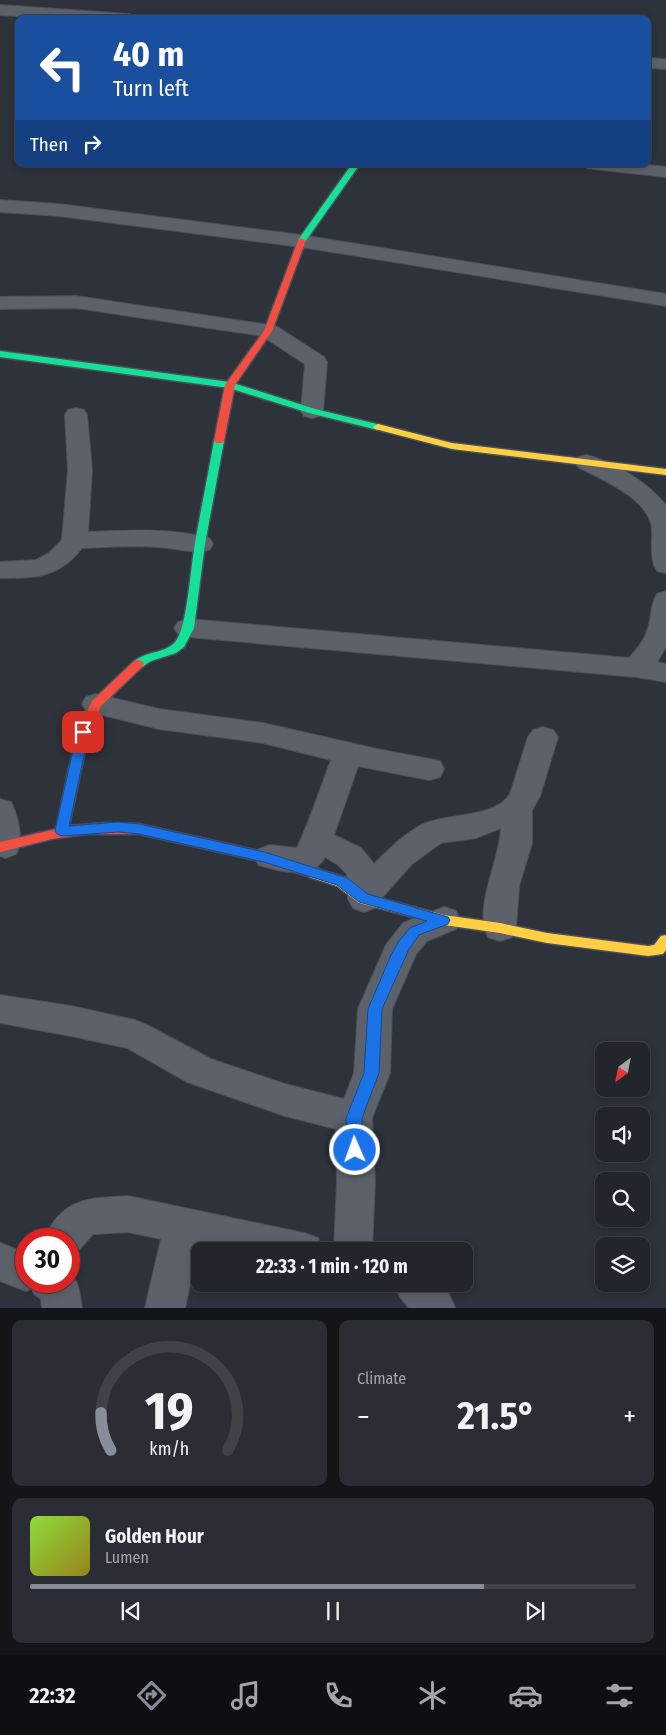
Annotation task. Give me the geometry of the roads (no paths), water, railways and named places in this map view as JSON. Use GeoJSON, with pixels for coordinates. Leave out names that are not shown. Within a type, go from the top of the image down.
{"type":"FeatureCollection","features":[{"type":"Feature","properties":{"kind":"street"},"geometry":{"type":"LineString","coordinates":[[0,10],[72,15]]}},
{"type":"Feature","properties":{"kind":"street"},"geometry":{"type":"LineString","coordinates":[[651,64],[666,64]]}},
{"type":"Feature","properties":{"kind":"street"},"geometry":{"type":"LineString","coordinates":[[62,831],[83,732],[96,704],[133,667],[147,658],[172,650],[180,644],[188,628],[200,544],[230,385],[268,331],[302,240],[354,167]]}},
{"type":"Feature","properties":{"kind":"street"},"geometry":{"type":"LineString","coordinates":[[620,167],[666,172]]}},
{"type":"Feature","properties":{"kind":"street"},"geometry":{"type":"LineString","coordinates":[[0,206],[59,210],[302,240],[666,300]]}},
{"type":"Feature","properties":{"kind":"street"},"geometry":{"type":"LineString","coordinates":[[0,303],[76,302],[268,331],[316,362],[312,411]]}},
{"type":"Feature","properties":{"kind":"street"},"geometry":{"type":"LineString","coordinates":[[0,354],[230,385],[312,411],[452,446],[666,472]]}},
{"type":"Feature","properties":{"kind":"street"},"geometry":{"type":"LineString","coordinates":[[0,570],[38,569],[52,565],[64,556],[75,541],[80,470],[76,415]]}},
{"type":"Feature","properties":{"kind":"street"},"geometry":{"type":"LineString","coordinates":[[586,462],[613,476],[652,502],[665,524],[666,565]]}},
{"type":"Feature","properties":{"kind":"street"},"geometry":{"type":"LineString","coordinates":[[75,541],[150,538],[200,544]]}},
{"type":"Feature","properties":{"kind":"street"},"geometry":{"type":"LineString","coordinates":[[636,668],[650,652],[662,628],[666,600]]}},
{"type":"Feature","properties":{"kind":"street"},"geometry":{"type":"LineString","coordinates":[[188,628],[636,668],[666,673]]}},
{"type":"Feature","properties":{"kind":"street"},"geometry":{"type":"LineString","coordinates":[[96,704],[159,719],[263,733],[377,760],[430,769]]}},
{"type":"Feature","properties":{"kind":"street"},"geometry":{"type":"LineString","coordinates":[[364,897],[401,856],[433,833],[476,826],[517,809],[526,796],[542,737]]}},
{"type":"Feature","properties":{"kind":"street"},"geometry":{"type":"LineString","coordinates":[[264,857],[306,860],[324,823],[326,811],[349,752]]}},
{"type":"Feature","properties":{"kind":"street"},"geometry":{"type":"LineString","coordinates":[[500,928],[503,886],[516,843],[517,809]]}},
{"type":"Feature","properties":{"kind":"street"},"geometry":{"type":"LineString","coordinates":[[0,810],[3,846],[62,831],[118,827],[139,829],[264,857],[342,882],[364,897],[444,920],[500,928],[547,938],[648,950],[658,950],[666,940]]}},
{"type":"Feature","properties":{"kind":"street"},"geometry":{"type":"LineString","coordinates":[[315,841],[353,858],[363,875],[364,897]]}},
{"type":"Feature","properties":{"kind":"street"},"geometry":{"type":"LineString","coordinates":[[353,1242],[356,1181],[354,1118],[372,1073],[375,1009],[398,955],[415,932],[444,920]]}},
{"type":"Feature","properties":{"kind":"street"},"geometry":{"type":"LineString","coordinates":[[0,1009],[71,1021],[135,1035],[200,1071],[285,1100],[354,1118]]}},
{"type":"Feature","properties":{"kind":"street"},"geometry":{"type":"LineString","coordinates":[[73,1228],[80,1220],[93,1216],[128,1214],[262,1242]]}},
{"type":"Feature","properties":{"kind":"street"},"geometry":{"type":"LineString","coordinates":[[166,1308],[184,1225]]}},
{"type":"Feature","properties":{"kind":"street"},"geometry":{"type":"LineString","coordinates":[[0,1262],[15,1269]]}},
{"type":"Feature","properties":{"kind":"street"},"geometry":{"type":"LineString","coordinates":[[421,1292],[435,1308]]}}]}
